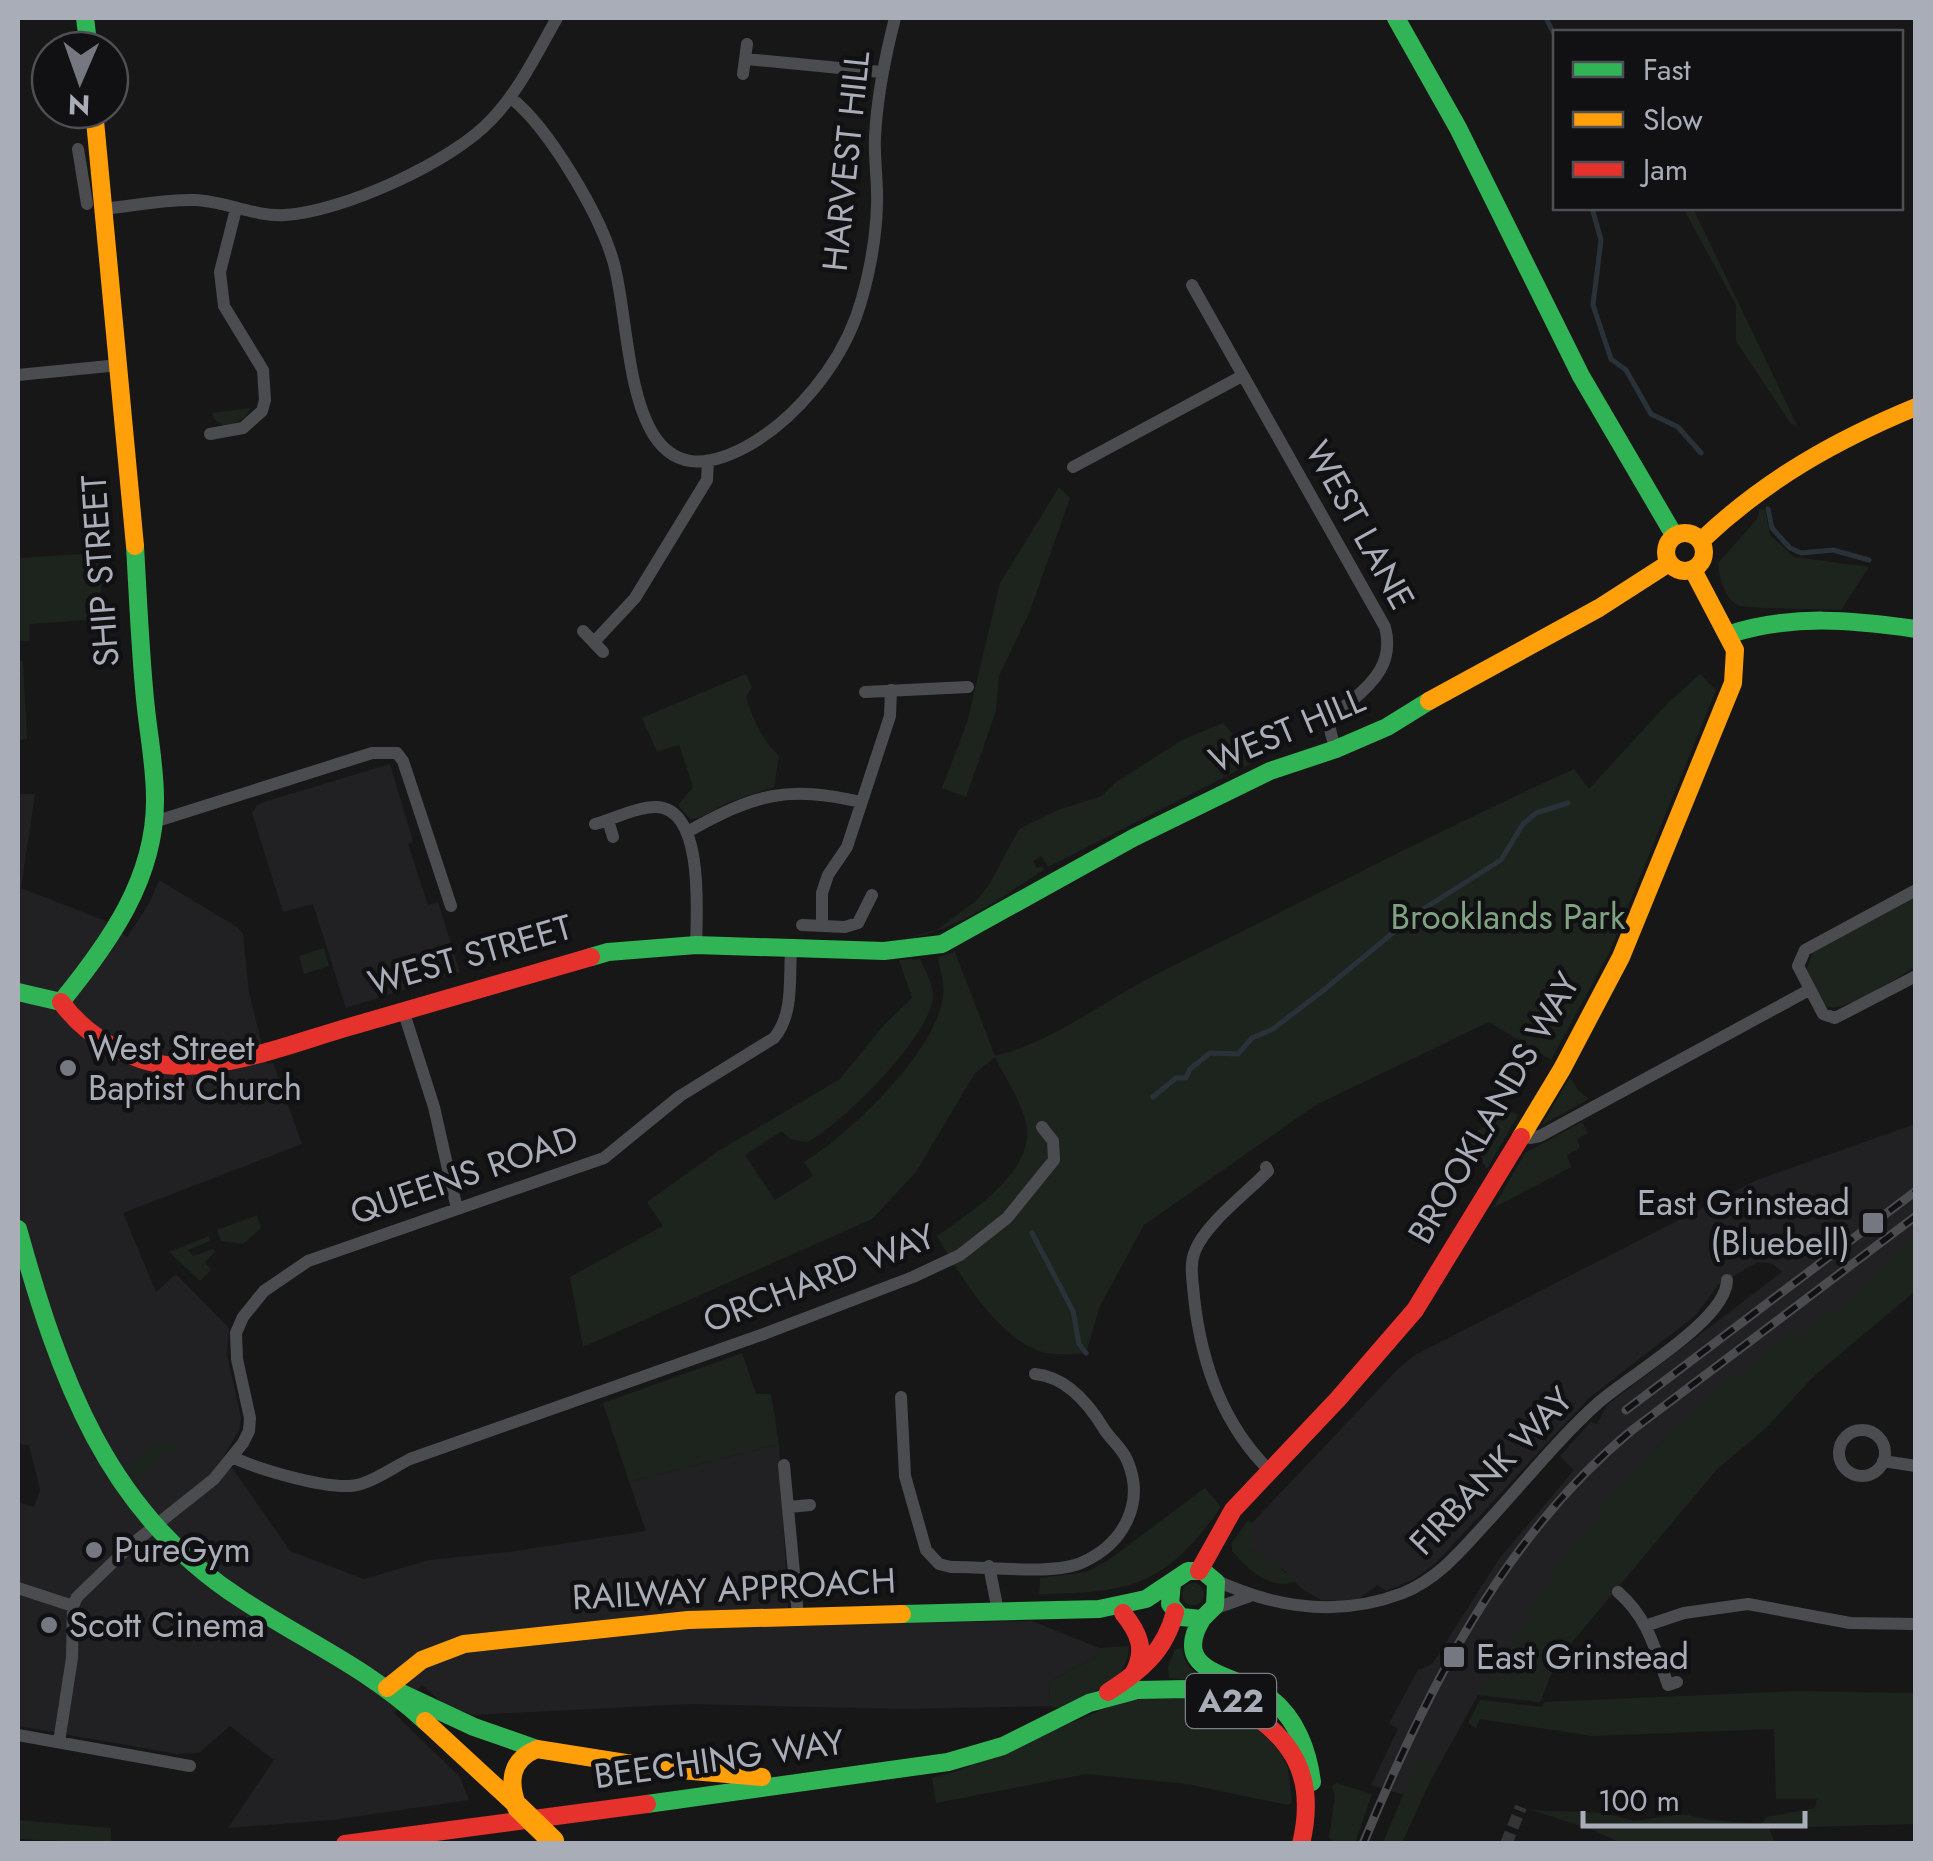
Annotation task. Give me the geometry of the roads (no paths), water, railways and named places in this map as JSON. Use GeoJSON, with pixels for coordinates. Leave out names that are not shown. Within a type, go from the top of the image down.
{"type":"FeatureCollection","features":[{"type":"Feature","properties":{"kind":"main road"},"geometry":{"type":"LineString","coordinates":[[1396,18],[1458,128],[1581,376],[1674,535]]}},
{"type":"Feature","properties":{"kind":"main road","name":"SHIP STREET"},"geometry":{"type":"LineString","coordinates":[[62,1002],[107,944],[122,916],[145,864],[154,822],[155,781],[144,691],[120,365],[91,176],[93,130]]}},
{"type":"Feature","properties":{"kind":"main road"},"geometry":{"type":"LineString","coordinates":[[1702,540],[1760,486],[1826,446],[1916,408]]}},
{"type":"Feature","properties":{"kind":"main road"},"geometry":{"type":"LineString","coordinates":[[1684,532],[1702,540],[1706,551],[1693,570],[1684,572],[1669,563],[1666,553],[1674,535],[1684,532]]}},
{"type":"Feature","properties":{"kind":"main road","name":"WEST HILL"},"geometry":{"type":"LineString","coordinates":[[924,948],[955,937],[1133,838],[1270,771],[1336,749],[1387,726],[1566,627],[1669,563]]}},
{"type":"Feature","properties":{"kind":"main road","name":"BROOKLANDS WAY"},"geometry":{"type":"LineString","coordinates":[[1206,1574],[1234,1510],[1414,1310],[1562,1069],[1621,957],[1733,683],[1735,650],[1730,634],[1693,570]]}},
{"type":"Feature","properties":{"kind":"main road"},"geometry":{"type":"LineString","coordinates":[[1730,634],[1757,623],[1788,620],[1916,629]]}},
{"type":"Feature","properties":{"kind":"main road","name":"WEST STREET"},"geometry":{"type":"LineString","coordinates":[[62,1002],[74,1020],[96,1040],[154,1062],[185,1066],[249,1056],[608,952],[696,945],[791,950],[924,948]]}},
{"type":"Feature","properties":{"kind":"main road"},"geometry":{"type":"LineString","coordinates":[[18,992],[62,1002]]}},
{"type":"Feature","properties":{"kind":"main road"},"geometry":{"type":"LineString","coordinates":[[18,1229],[63,1380],[113,1475],[156,1528],[218,1584],[387,1688],[474,1727],[537,1748]]}},
{"type":"Feature","properties":{"kind":"main road"},"geometry":{"type":"LineString","coordinates":[[1209,1614],[1187,1620],[1174,1611],[1168,1597],[1172,1583],[1183,1572],[1206,1574],[1220,1596],[1209,1614],[1193,1633],[1192,1647],[1199,1664],[1268,1696],[1296,1729],[1310,1768],[1309,1812]]}},
{"type":"Feature","properties":{"kind":"main road","name":"RAILWAY APPROACH"},"geometry":{"type":"LineString","coordinates":[[1099,1610],[1150,1598],[1172,1583]]}},
{"type":"Feature","properties":{"kind":"main road","name":"RAILWAY APPROACH"},"geometry":{"type":"LineString","coordinates":[[387,1688],[436,1650],[671,1622],[998,1610],[1099,1610],[1123,1614],[1174,1611]]}},
{"type":"Feature","properties":{"kind":"main road","name":"BEECHING WAY"},"geometry":{"type":"LineString","coordinates":[[346,1844],[963,1759],[1016,1740],[1129,1679],[1159,1654],[1174,1611]]}},
{"type":"Feature","properties":{"kind":"main road"},"geometry":{"type":"LineString","coordinates":[[1123,1614],[1143,1646],[1139,1665],[1129,1679]]}},
{"type":"Feature","properties":{"kind":"main road"},"geometry":{"type":"LineString","coordinates":[[387,1688],[554,1842]]}},
{"type":"Feature","properties":{"kind":"main road","name":"BEECHING WAY"},"geometry":{"type":"LineString","coordinates":[[1090,1703],[1128,1692],[1172,1688],[1230,1700],[1263,1720],[1291,1749],[1304,1775],[1309,1812]]}},
{"type":"Feature","properties":{"kind":"main road"},"geometry":{"type":"LineString","coordinates":[[518,1807],[512,1792],[513,1770],[525,1753],[537,1748]]}},
{"type":"Feature","properties":{"kind":"main road","name":"A22"},"geometry":{"type":"LineString","coordinates":[[537,1748],[657,1768],[821,1780]]}},
{"type":"Feature","properties":{"kind":"main road","name":"A22"},"geometry":{"type":"LineString","coordinates":[[1302,1844],[1309,1812]]}},
{"type":"Feature","properties":{"kind":"street"},"geometry":{"type":"LineString","coordinates":[[95,206],[196,200],[282,216],[310,212],[380,188],[437,161],[488,124],[511,98],[557,18]]}},
{"type":"Feature","properties":{"kind":"street","name":"HARVEST HILL"},"geometry":{"type":"LineString","coordinates":[[708,461],[754,442],[804,400],[834,360],[856,317],[870,260],[877,206],[875,138],[881,72],[895,18]]}},
{"type":"Feature","properties":{"kind":"street"},"geometry":{"type":"LineString","coordinates":[[748,44],[745,66],[881,72]]}},
{"type":"Feature","properties":{"kind":"street"},"geometry":{"type":"LineString","coordinates":[[511,98],[524,108],[576,181],[613,260],[635,392],[644,420],[670,454],[708,461],[707,480],[635,598],[593,642]]}},
{"type":"Feature","properties":{"kind":"street"},"geometry":{"type":"LineString","coordinates":[[78,149],[91,176]]}},
{"type":"Feature","properties":{"kind":"street"},"geometry":{"type":"LineString","coordinates":[[210,434],[243,428],[262,411],[264,400],[264,370],[224,306],[220,272],[236,209]]}},
{"type":"Feature","properties":{"kind":"street","name":"WEST LANE"},"geometry":{"type":"LineString","coordinates":[[1192,284],[1386,628],[1387,656],[1382,669],[1372,684],[1333,716],[1330,729],[1336,749]]}},
{"type":"Feature","properties":{"kind":"street"},"geometry":{"type":"LineString","coordinates":[[18,375],[120,365]]}},
{"type":"Feature","properties":{"kind":"street"},"geometry":{"type":"LineString","coordinates":[[1073,468],[1242,376]]}},
{"type":"Feature","properties":{"kind":"street"},"geometry":{"type":"LineString","coordinates":[[865,692],[968,687]]}},
{"type":"Feature","properties":{"kind":"street"},"geometry":{"type":"LineString","coordinates":[[822,926],[822,893],[828,875],[847,847],[890,716],[891,690]]}},
{"type":"Feature","properties":{"kind":"street"},"geometry":{"type":"LineString","coordinates":[[154,822],[372,753],[397,753],[452,906]]}},
{"type":"Feature","properties":{"kind":"street"},"geometry":{"type":"LineString","coordinates":[[689,831],[730,808],[776,794],[822,793],[861,802]]}},
{"type":"Feature","properties":{"kind":"street"},"geometry":{"type":"LineString","coordinates":[[613,837],[602,822],[649,807],[671,810],[689,831],[697,884],[696,945]]}},
{"type":"Feature","properties":{"kind":"street"},"geometry":{"type":"LineString","coordinates":[[1916,890],[1806,950],[1798,966],[1823,1014],[1834,1018],[1916,976]]}},
{"type":"Feature","properties":{"kind":"street"},"geometry":{"type":"LineString","coordinates":[[802,924],[845,927],[858,922],[872,895]]}},
{"type":"Feature","properties":{"kind":"street","name":"QUEENS ROAD"},"geometry":{"type":"LineString","coordinates":[[72,1606],[112,1562],[214,1479],[249,1432],[247,1396],[235,1344],[243,1316],[252,1303],[308,1260],[604,1158],[680,1096],[774,1038],[784,1026],[787,1013],[791,950]]}},
{"type":"Feature","properties":{"kind":"street"},"geometry":{"type":"LineString","coordinates":[[1522,1134],[1540,1136],[1809,990]]}},
{"type":"Feature","properties":{"kind":"street"},"geometry":{"type":"LineString","coordinates":[[403,1010],[434,1107],[457,1209]]}},
{"type":"Feature","properties":{"kind":"street","name":"ORCHARD WAY"},"geometry":{"type":"LineString","coordinates":[[232,1458],[262,1471],[346,1487],[360,1484],[410,1459],[913,1277],[960,1255],[1007,1218],[1054,1160],[1054,1141],[1042,1128]]}},
{"type":"Feature","properties":{"kind":"street"},"geometry":{"type":"LineString","coordinates":[[1266,1167],[1268,1171],[1202,1238],[1192,1267],[1197,1325],[1212,1382],[1248,1450],[1270,1471]]}},
{"type":"Feature","properties":{"kind":"street","name":"FIRBANK WAY"},"geometry":{"type":"LineString","coordinates":[[1206,1574],[1250,1596],[1316,1608],[1341,1609],[1391,1597],[1424,1583],[1454,1558],[1597,1404],[1700,1323],[1724,1294],[1727,1280]]}},
{"type":"Feature","properties":{"kind":"street"},"geometry":{"type":"LineString","coordinates":[[901,1397],[905,1476],[926,1550],[940,1564],[1041,1568],[1080,1564],[1114,1540],[1128,1523],[1132,1480],[1126,1458],[1097,1415],[1058,1379],[1034,1374]]}},
{"type":"Feature","properties":{"kind":"street"},"geometry":{"type":"LineString","coordinates":[[1883,1462],[1916,1466]]}},
{"type":"Feature","properties":{"kind":"street"},"geometry":{"type":"LineString","coordinates":[[784,1465],[798,1616]]}},
{"type":"Feature","properties":{"kind":"street"},"geometry":{"type":"LineString","coordinates":[[789,1506],[810,1505]]}},
{"type":"Feature","properties":{"kind":"street"},"geometry":{"type":"LineString","coordinates":[[989,1566],[998,1610]]}},
{"type":"Feature","properties":{"kind":"street"},"geometry":{"type":"LineString","coordinates":[[18,1588],[72,1606],[72,1658],[59,1742]]}},
{"type":"Feature","properties":{"kind":"street"},"geometry":{"type":"LineString","coordinates":[[1618,1592],[1648,1625],[1668,1685],[1678,1682]]}},
{"type":"Feature","properties":{"kind":"street","name":"FIRBANK WAY"},"geometry":{"type":"LineString","coordinates":[[1209,1614],[1250,1596]]}},
{"type":"Feature","properties":{"kind":"street"},"geometry":{"type":"LineString","coordinates":[[1648,1625],[1684,1613],[1748,1604],[1850,1623],[1916,1624]]}},
{"type":"Feature","properties":{"kind":"street"},"geometry":{"type":"LineString","coordinates":[[18,1735],[190,1766]]}},
{"type":"Feature","properties":{"kind":"waterway"},"geometry":{"type":"LineString","coordinates":[[1546,18],[1553,32]]}},
{"type":"Feature","properties":{"kind":"waterway"},"geometry":{"type":"LineString","coordinates":[[1593,210],[1601,240],[1593,305],[1611,359],[1626,370],[1651,414],[1678,427],[1701,453]]}},
{"type":"Feature","properties":{"kind":"waterway"},"geometry":{"type":"LineString","coordinates":[[1768,509],[1772,528],[1790,548],[1801,553],[1833,550],[1869,560]]}},
{"type":"Feature","properties":{"kind":"waterway"},"geometry":{"type":"LineString","coordinates":[[1153,1097],[1176,1078],[1186,1078],[1190,1069],[1210,1053],[1238,1054],[1252,1038],[1273,1029],[1417,913],[1501,860],[1523,824],[1536,813],[1568,803]]}},
{"type":"Feature","properties":{"kind":"waterway"},"geometry":{"type":"LineString","coordinates":[[1032,1233],[1073,1311],[1079,1344],[1086,1353]]}},
{"type":"Feature","properties":{"kind":"tunnel"},"geometry":{"type":"LineString","coordinates":[[1506,1844],[1521,1807]]}},
{"type":"Feature","properties":{"kind":"railway"},"geometry":{"type":"LineString","coordinates":[[1626,1410],[1916,1191]]}},
{"type":"Feature","properties":{"kind":"railway"},"geometry":{"type":"LineString","coordinates":[[1363,1844],[1441,1675],[1506,1569],[1544,1519],[1585,1473],[1631,1431],[1916,1216]]}},
{"type":"Feature","properties":{"kind":"place","name":"West Street Baptist Church"},"geometry":{"type":"Point","coordinates":[68,1068]}},
{"type":"Feature","properties":{"kind":"place","name":"East Grinstead (Bluebell)"},"geometry":{"type":"Point","coordinates":[1873,1223]}},
{"type":"Feature","properties":{"kind":"place","name":"PureGym"},"geometry":{"type":"Point","coordinates":[94,1550]}},
{"type":"Feature","properties":{"kind":"place","name":"Scott Cinema"},"geometry":{"type":"Point","coordinates":[49,1625]}},
{"type":"Feature","properties":{"kind":"place","name":"East Grinstead"},"geometry":{"type":"Point","coordinates":[1454,1657]}},
{"type":"Feature","properties":{"kind":"park label","name":"Brooklands Park"},"geometry":{"type":"Point","coordinates":[1508,917]}}]}
